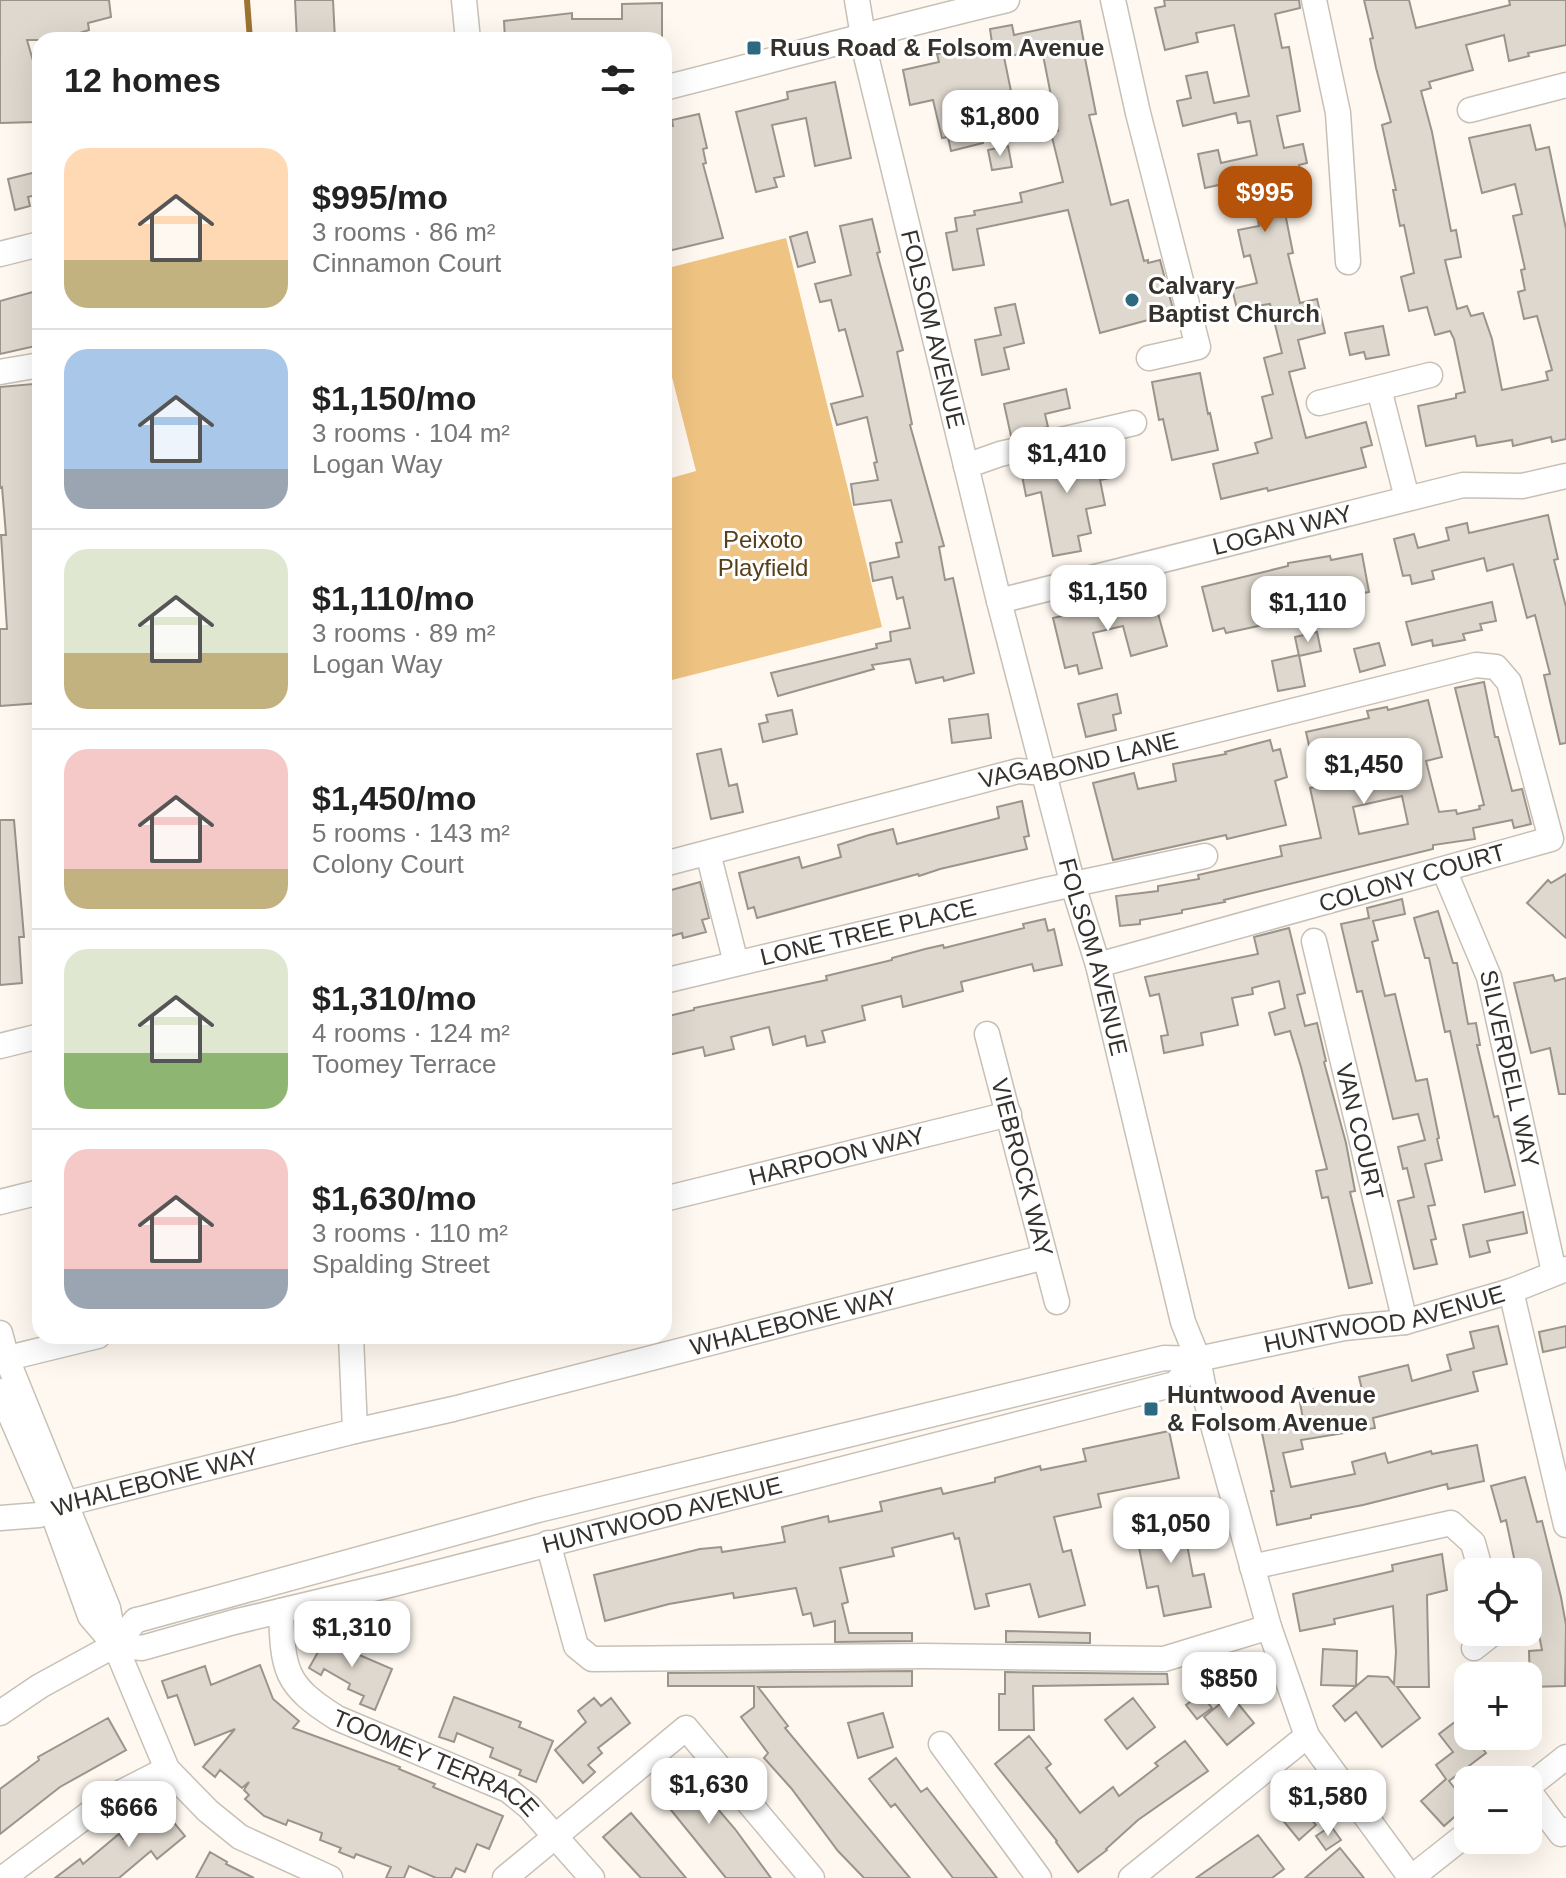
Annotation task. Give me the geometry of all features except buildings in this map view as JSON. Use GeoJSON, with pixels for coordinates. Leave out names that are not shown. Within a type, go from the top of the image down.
{"type":"FeatureCollection","features":[{"type":"Feature","properties":{"kind":"street"},"geometry":{"type":"LineString","coordinates":[[464,0],[467,32]]}},
{"type":"Feature","properties":{"kind":"street","name":"FOLSOM AVENUE"},"geometry":{"type":"LineString","coordinates":[[857,0],[862,36],[999,601],[1073,885],[1098,965],[1183,1322],[1198,1359],[1206,1400],[1269,1627],[1307,1736],[1411,1878]]}},
{"type":"Feature","properties":{"kind":"street"},"geometry":{"type":"LineString","coordinates":[[672,86],[892,27],[1007,0]]}},
{"type":"Feature","properties":{"kind":"street"},"geometry":{"type":"LineString","coordinates":[[1113,0],[1138,113],[1198,347],[1149,358]]}},
{"type":"Feature","properties":{"kind":"street"},"geometry":{"type":"LineString","coordinates":[[1314,0],[1338,113],[1348,262]]}},
{"type":"Feature","properties":{"kind":"street"},"geometry":{"type":"LineString","coordinates":[[1470,110],[1564,93]]}},
{"type":"Feature","properties":{"kind":"street"},"geometry":{"type":"LineString","coordinates":[[0,254],[32,246]]}},
{"type":"Feature","properties":{"kind":"street"},"geometry":{"type":"LineString","coordinates":[[0,372],[32,366]]}},
{"type":"Feature","properties":{"kind":"street"},"geometry":{"type":"LineString","coordinates":[[1319,403],[1430,375]]}},
{"type":"Feature","properties":{"kind":"street"},"geometry":{"type":"LineString","coordinates":[[1379,389],[1407,498]]}},
{"type":"Feature","properties":{"kind":"street"},"geometry":{"type":"LineString","coordinates":[[966,466],[1000,454],[1134,423]]}},
{"type":"Feature","properties":{"kind":"street","name":"LOGAN WAY"},"geometry":{"type":"LineString","coordinates":[[999,601],[1463,485],[1522,486],[1566,476]]}},
{"type":"Feature","properties":{"kind":"street","name":"VAGABOND LANE"},"geometry":{"type":"LineString","coordinates":[[672,862],[1018,771],[1045,773],[1476,665],[1496,667]]}},
{"type":"Feature","properties":{"kind":"street","name":"COLONY COURT"},"geometry":{"type":"LineString","coordinates":[[1098,965],[1551,839],[1509,682],[1496,667]]}},
{"type":"Feature","properties":{"kind":"street"},"geometry":{"type":"LineString","coordinates":[[708,853],[736,963]]}},
{"type":"Feature","properties":{"kind":"street","name":"LONE TREE PLACE"},"geometry":{"type":"LineString","coordinates":[[672,979],[1205,856]]}},
{"type":"Feature","properties":{"kind":"street","name":"SILVERDELL WAY"},"geometry":{"type":"LineString","coordinates":[[1444,870],[1489,977],[1560,1270]]}},
{"type":"Feature","properties":{"kind":"street","name":"VAN COURT"},"geometry":{"type":"LineString","coordinates":[[1314,941],[1405,1322]]}},
{"type":"Feature","properties":{"kind":"street","name":"VIEBROCK WAY"},"geometry":{"type":"LineString","coordinates":[[987,1034],[1057,1302]]}},
{"type":"Feature","properties":{"kind":"street"},"geometry":{"type":"LineString","coordinates":[[0,1046],[32,1038]]}},
{"type":"Feature","properties":{"kind":"street","name":"HARPOON WAY"},"geometry":{"type":"LineString","coordinates":[[672,1197],[1009,1114]]}},
{"type":"Feature","properties":{"kind":"street"},"geometry":{"type":"LineString","coordinates":[[0,1202],[32,1194]]}},
{"type":"Feature","properties":{"kind":"street","name":"WHALEBONE WAY"},"geometry":{"type":"LineString","coordinates":[[0,1518],[39,1515],[355,1431],[1045,1257]]}},
{"type":"Feature","properties":{"kind":"street","name":"HUNTWOOD AVENUE"},"geometry":{"type":"LineString","coordinates":[[0,1713],[40,1686],[115,1645],[136,1620],[538,1510],[1164,1358],[1198,1359],[1344,1328],[1405,1322],[1511,1291],[1560,1270]]}},
{"type":"Feature","properties":{"kind":"street"},"geometry":{"type":"LineString","coordinates":[[1511,1291],[1566,1525]]}},
{"type":"Feature","properties":{"kind":"street"},"geometry":{"type":"LineString","coordinates":[[0,1333],[3,1360],[60,1508],[90,1616],[115,1645],[167,1769],[208,1811],[240,1837],[330,1878]]}},
{"type":"Feature","properties":{"kind":"street"},"geometry":{"type":"LineString","coordinates":[[3,1360],[66,1344]]}},
{"type":"Feature","properties":{"kind":"street"},"geometry":{"type":"LineString","coordinates":[[351,1344],[355,1431]]}},
{"type":"Feature","properties":{"kind":"street","name":"HUNTWOOD AVENUE"},"geometry":{"type":"LineString","coordinates":[[115,1645],[142,1648],[1175,1384],[1198,1359]]}},
{"type":"Feature","properties":{"kind":"street"},"geometry":{"type":"LineString","coordinates":[[0,1391],[60,1508]]}},
{"type":"Feature","properties":{"kind":"street"},"geometry":{"type":"LineString","coordinates":[[1252,1567],[1451,1523],[1473,1543],[1477,1558]]}},
{"type":"Feature","properties":{"kind":"street"},"geometry":{"type":"LineString","coordinates":[[548,1543],[576,1646],[592,1659],[925,1656],[1164,1659],[1269,1627]]}},
{"type":"Feature","properties":{"kind":"street","name":"TOOMEY TERRACE"},"geometry":{"type":"LineString","coordinates":[[281,1611],[283,1659],[291,1679],[313,1703],[337,1718],[508,1790],[529,1807],[592,1878]]}},
{"type":"Feature","properties":{"kind":"street"},"geometry":{"type":"LineString","coordinates":[[505,1878],[686,1728],[812,1878]]}},
{"type":"Feature","properties":{"kind":"street"},"geometry":{"type":"LineString","coordinates":[[1131,1878],[1307,1736]]}},
{"type":"Feature","properties":{"kind":"street"},"geometry":{"type":"LineString","coordinates":[[941,1744],[1039,1878]]}},
{"type":"Feature","properties":{"kind":"street"},"geometry":{"type":"LineString","coordinates":[[1542,1777],[1566,1757]]}},
{"type":"Feature","properties":{"kind":"street"},"geometry":{"type":"LineString","coordinates":[[3,1878],[110,1798],[167,1769]]}},
{"type":"Feature","properties":{"kind":"street"},"geometry":{"type":"LineString","coordinates":[[1542,1808],[1561,1834],[1566,1830]]}},
{"type":"Feature","properties":{"kind":"street"},"geometry":{"type":"LineString","coordinates":[[1411,1878],[1454,1844]]}},
{"type":"Feature","properties":{"kind":"green space","name":"Peixoto Playfield"},"geometry":{"type":"Polygon","coordinates":[[[786,238],[882,627],[672,680],[672,478],[696,471],[672,377],[672,267],[786,238]]]}},
{"type":"Feature","properties":{"kind":"waterway"},"geometry":{"type":"LineString","coordinates":[[247,0],[249,32]]}},
{"type":"Feature","properties":{"kind":"place","name":"Ruus Road & Folsom Avenue"},"geometry":{"type":"Point","coordinates":[754,48]}},
{"type":"Feature","properties":{"kind":"place","name":"Calvary Baptist Church"},"geometry":{"type":"Point","coordinates":[1132,300]}},
{"type":"Feature","properties":{"kind":"place","name":"Huntwood Avenue & Folsom Avenue"},"geometry":{"type":"Point","coordinates":[1151,1409]}}]}
